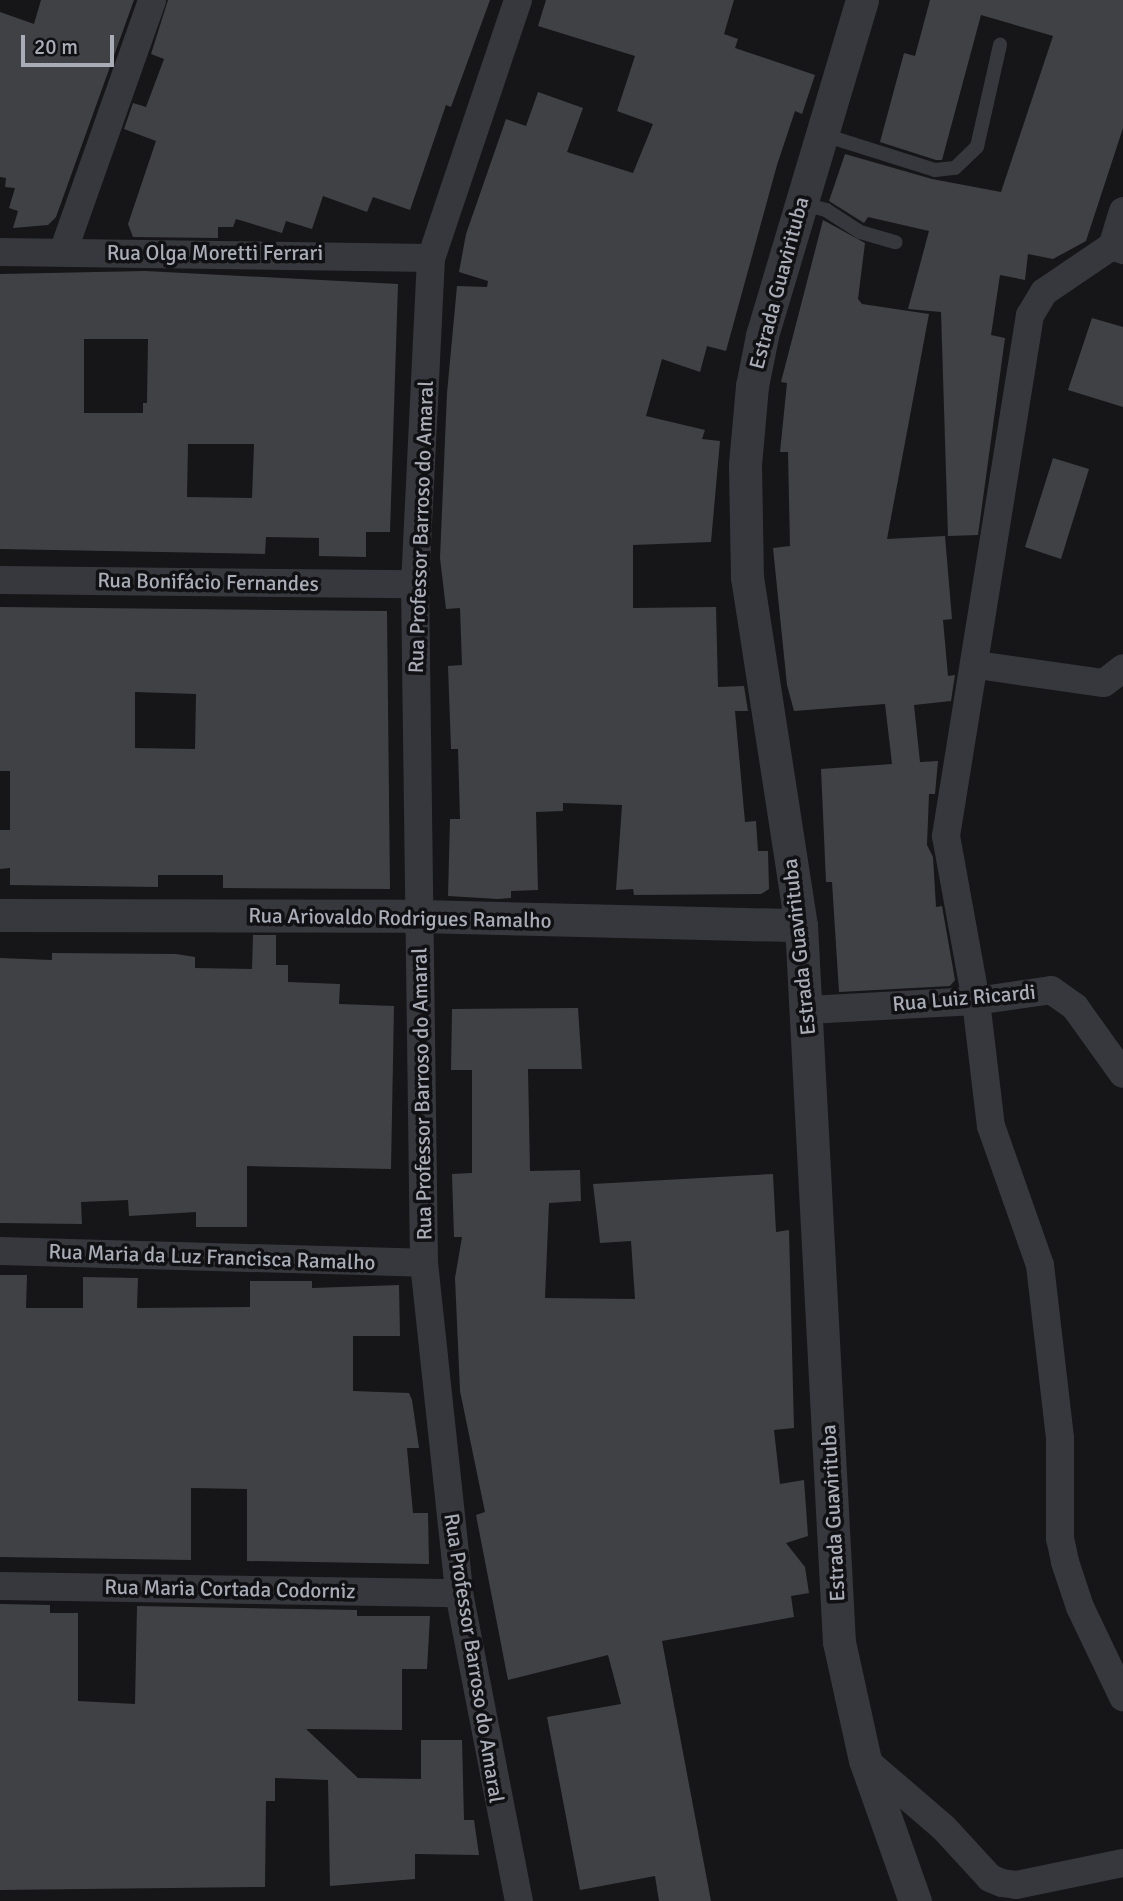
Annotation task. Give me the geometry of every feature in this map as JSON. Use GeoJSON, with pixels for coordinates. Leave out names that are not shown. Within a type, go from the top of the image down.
{"type":"FeatureCollection","features":[{"type":"Feature","properties":{"kind":"street"},"geometry":{"type":"LineString","coordinates":[[63,252],[152,0]]}},
{"type":"Feature","properties":{"kind":"street","name":"Rua Professor Barroso do Amaral"},"geometry":{"type":"LineString","coordinates":[[518,0],[431,258],[415,584],[424,1263],[459,1593],[519,1901]]}},
{"type":"Feature","properties":{"kind":"street","name":"Estrada Guavirituba"},"geometry":{"type":"LineString","coordinates":[[862,0],[762,336],[745,464],[747,577],[801,925],[808,1010],[839,1642],[865,1760],[915,1901]]}},
{"type":"Feature","properties":{"kind":"street"},"geometry":{"type":"LineString","coordinates":[[1123,211],[1117,248],[1044,292],[1030,315],[1018,372],[976,665],[946,836],[976,1001],[991,1126],[1040,1265],[1060,1438],[1060,1538],[1065,1562],[1114,1656],[1123,1697]]}},
{"type":"Feature","properties":{"kind":"street","name":"Rua Olga Moretti Ferrari"},"geometry":{"type":"LineString","coordinates":[[0,252],[431,258]]}},
{"type":"Feature","properties":{"kind":"street","name":"Rua Bonifácio Fernandes"},"geometry":{"type":"LineString","coordinates":[[0,580],[415,584]]}},
{"type":"Feature","properties":{"kind":"street"},"geometry":{"type":"LineString","coordinates":[[976,665],[1104,683],[1123,668]]}},
{"type":"Feature","properties":{"kind":"street","name":"Rua Ariovaldo Rodrigues Ramalho"},"geometry":{"type":"LineString","coordinates":[[0,915],[420,916],[801,925]]}},
{"type":"Feature","properties":{"kind":"street","name":"Rua Luiz Ricardi"},"geometry":{"type":"LineString","coordinates":[[808,1010],[976,1001],[1051,990],[1063,996],[1123,1074]]}},
{"type":"Feature","properties":{"kind":"street","name":"Rua Maria da Luz Francisca Ramalho"},"geometry":{"type":"LineString","coordinates":[[0,1251],[424,1263]]}},
{"type":"Feature","properties":{"kind":"street","name":"Rua Maria Cortada Codorniz"},"geometry":{"type":"LineString","coordinates":[[0,1586],[459,1593]]}},
{"type":"Feature","properties":{"kind":"street"},"geometry":{"type":"LineString","coordinates":[[865,1760],[944,1828],[990,1878],[1002,1883],[1016,1885],[1123,1863]]}},
{"type":"Feature","properties":{"kind":"lane"},"geometry":{"type":"LineString","coordinates":[[821,134],[935,170],[955,167],[977,147],[1000,45]]}},
{"type":"Feature","properties":{"kind":"lane"},"geometry":{"type":"LineString","coordinates":[[800,204],[826,210],[860,232],[896,242]]}},
{"type":"Feature","properties":{"kind":"building"},"geometry":{"type":"Polygon","coordinates":[[[41,0],[134,0],[56,217],[48,225],[13,228],[18,211],[9,208],[15,188],[5,187],[6,178],[0,177],[0,12],[34,24],[41,0]]]}},
{"type":"Feature","properties":{"kind":"building"},"geometry":{"type":"Polygon","coordinates":[[[168,0],[490,0],[451,107],[446,105],[410,210],[373,197],[367,212],[323,196],[312,229],[286,221],[282,233],[236,219],[233,227],[218,227],[218,238],[133,237],[128,224],[156,141],[124,129],[133,103],[146,107],[164,59],[151,54],[168,0]]]}},
{"type":"Feature","properties":{"kind":"building"},"geometry":{"type":"Polygon","coordinates":[[[546,0],[734,0],[724,34],[738,39],[735,48],[815,75],[802,114],[795,111],[777,165],[726,351],[707,346],[700,372],[662,359],[646,416],[705,430],[702,439],[720,441],[711,542],[633,545],[633,608],[716,607],[718,687],[744,686],[748,711],[735,711],[745,822],[756,821],[758,851],[768,851],[769,889],[761,894],[634,895],[633,889],[616,890],[622,805],[563,803],[563,811],[536,812],[538,890],[511,891],[511,898],[498,899],[448,896],[450,819],[460,819],[458,749],[451,749],[448,666],[462,665],[460,608],[446,609],[440,558],[447,393],[457,286],[487,287],[488,281],[459,272],[466,234],[506,119],[526,126],[538,92],[583,108],[567,152],[633,173],[653,124],[617,111],[635,56],[538,26],[546,0]]]}},
{"type":"Feature","properties":{"kind":"building"},"geometry":{"type":"Polygon","coordinates":[[[930,0],[1123,0],[1123,128],[1086,241],[1053,259],[1028,254],[1025,280],[1000,275],[991,335],[1005,338],[978,535],[948,536],[941,312],[908,309],[929,231],[868,217],[864,223],[829,201],[845,154],[932,179],[1001,192],[1053,36],[981,15],[942,160],[936,160],[880,142],[904,53],[915,56],[930,0]]]}},
{"type":"Feature","properties":{"kind":"building"},"geometry":{"type":"Polygon","coordinates":[[[823,220],[865,243],[858,299],[862,304],[929,314],[887,539],[945,536],[952,619],[943,620],[948,676],[955,675],[951,701],[914,705],[920,762],[938,761],[935,794],[929,794],[927,845],[933,857],[936,907],[942,906],[955,980],[950,986],[839,992],[832,882],[826,882],[821,769],[892,764],[885,704],[794,711],[787,685],[773,548],[790,546],[788,452],[780,452],[787,383],[781,382],[823,220]]]}},
{"type":"Feature","properties":{"kind":"building"},"geometry":{"type":"Polygon","coordinates":[[[145,271],[398,284],[390,532],[366,532],[366,557],[319,556],[319,538],[266,537],[265,554],[0,549],[0,274],[145,271]],[[84,339],[84,413],[143,413],[143,403],[147,403],[148,339],[84,339]],[[188,444],[187,497],[252,498],[254,444],[188,444]]]}},
{"type":"Feature","properties":{"kind":"building"},"geometry":{"type":"Polygon","coordinates":[[[1092,318],[1123,327],[1123,407],[1068,390],[1092,318]]]}},
{"type":"Feature","properties":{"kind":"building"},"geometry":{"type":"Polygon","coordinates":[[[1053,458],[1089,469],[1061,559],[1025,547],[1053,458]]]}},
{"type":"Feature","properties":{"kind":"building"},"geometry":{"type":"Polygon","coordinates":[[[0,607],[387,611],[390,889],[223,888],[223,875],[158,875],[158,887],[10,885],[10,868],[0,869],[0,830],[10,830],[10,771],[0,771],[0,607]],[[135,692],[135,748],[195,749],[196,694],[135,692]]]}},
{"type":"Feature","properties":{"kind":"building"},"geometry":{"type":"Polygon","coordinates":[[[253,935],[276,935],[276,965],[288,965],[288,982],[340,984],[339,1004],[394,1006],[391,1169],[247,1166],[247,1227],[196,1227],[196,1212],[129,1216],[128,1200],[81,1202],[82,1224],[0,1223],[0,958],[52,960],[52,953],[176,954],[195,957],[195,968],[252,969],[253,935]]]}},
{"type":"Feature","properties":{"kind":"building"},"geometry":{"type":"Polygon","coordinates":[[[578,1008],[582,1069],[528,1069],[530,1171],[580,1170],[581,1201],[549,1203],[545,1298],[635,1299],[631,1241],[600,1243],[593,1184],[773,1174],[776,1232],[789,1230],[794,1428],[774,1430],[780,1484],[804,1480],[808,1536],[786,1543],[805,1567],[809,1593],[791,1596],[794,1617],[662,1641],[711,1901],[659,1901],[655,1876],[580,1890],[547,1717],[621,1704],[608,1655],[508,1680],[476,1515],[485,1512],[460,1391],[455,1278],[462,1237],[454,1237],[452,1174],[472,1173],[472,1070],[451,1070],[452,1009],[578,1008]]]}},
{"type":"Feature","properties":{"kind":"building"},"geometry":{"type":"Polygon","coordinates":[[[0,1275],[27,1275],[26,1308],[83,1308],[83,1277],[138,1278],[137,1308],[250,1307],[250,1281],[312,1281],[312,1288],[399,1285],[400,1336],[353,1336],[353,1391],[409,1393],[419,1448],[407,1448],[413,1513],[428,1513],[429,1564],[247,1561],[247,1489],[191,1488],[191,1560],[0,1557],[0,1275]]]}},
{"type":"Feature","properties":{"kind":"building"},"geometry":{"type":"Polygon","coordinates":[[[0,1604],[50,1605],[50,1613],[78,1613],[78,1701],[135,1704],[137,1606],[357,1610],[357,1616],[430,1616],[427,1669],[402,1669],[402,1730],[306,1729],[358,1778],[421,1779],[421,1740],[462,1740],[464,1820],[474,1820],[479,1855],[415,1854],[415,1879],[330,1886],[328,1780],[275,1778],[275,1801],[266,1801],[265,1887],[0,1890],[0,1604]]]}}]}
